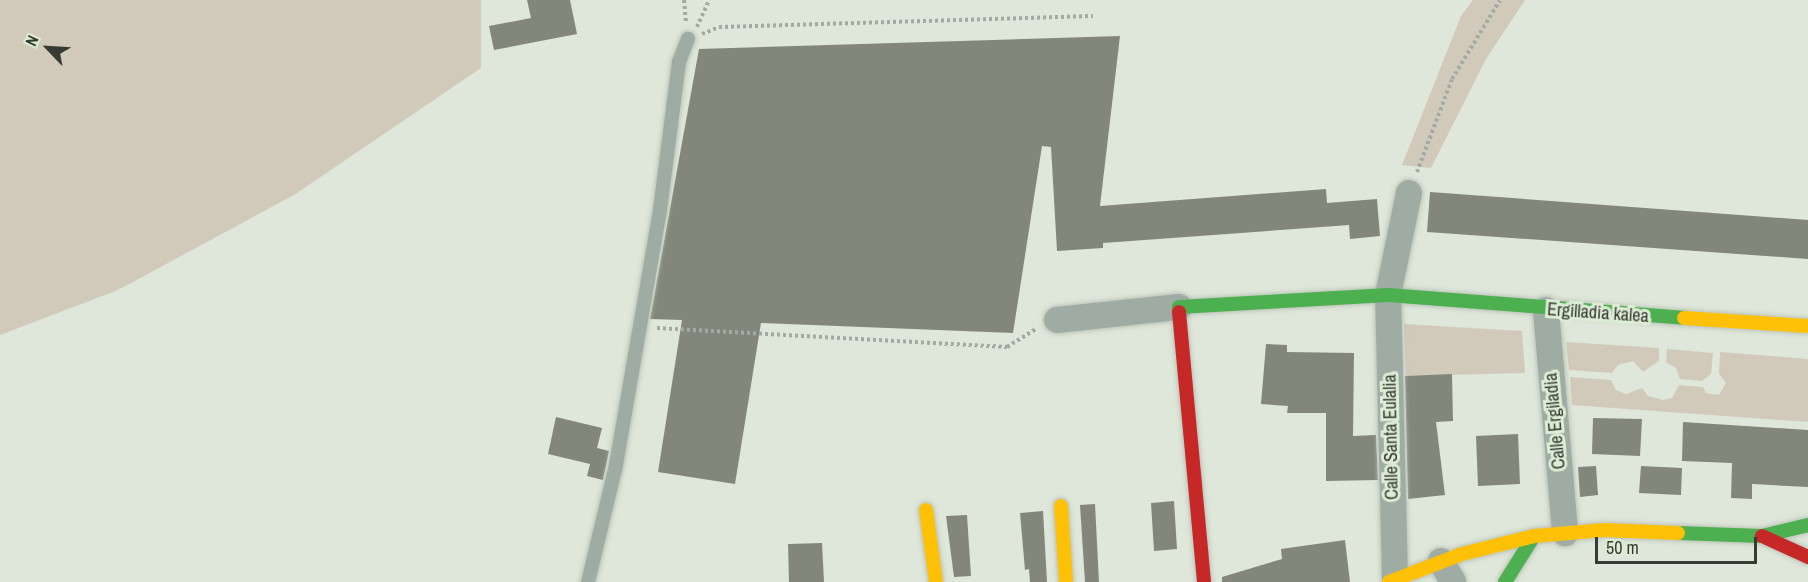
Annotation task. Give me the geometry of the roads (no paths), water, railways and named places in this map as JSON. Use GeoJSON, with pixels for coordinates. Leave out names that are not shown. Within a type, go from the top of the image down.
{"type":"FeatureCollection","features":[{"type":"Feature","properties":{"kind":"street"},"geometry":{"type":"LineString","coordinates":[[1388,295],[1409,192]]}},
{"type":"Feature","properties":{"kind":"street","name":"Ergilladia kalea"},"geometry":{"type":"LineString","coordinates":[[1058,320],[1179,307],[1388,295],[1546,310],[1808,326]]}},
{"type":"Feature","properties":{"kind":"street","name":"Calle Santa Eulalia"},"geometry":{"type":"LineString","coordinates":[[1388,295],[1392,581]]}},
{"type":"Feature","properties":{"kind":"street"},"geometry":{"type":"LineString","coordinates":[[1179,307],[1204,582]]}},
{"type":"Feature","properties":{"kind":"street","name":"Calle Ergiladia"},"geometry":{"type":"LineString","coordinates":[[1546,310],[1565,533]]}},
{"type":"Feature","properties":{"kind":"street"},"geometry":{"type":"LineString","coordinates":[[1061,506],[1066,582]]}},
{"type":"Feature","properties":{"kind":"street"},"geometry":{"type":"LineString","coordinates":[[926,510],[936,582]]}},
{"type":"Feature","properties":{"kind":"street"},"geometry":{"type":"LineString","coordinates":[[1392,581],[1447,572],[1534,536],[1605,530],[1762,536],[1808,525]]}},
{"type":"Feature","properties":{"kind":"street"},"geometry":{"type":"LineString","coordinates":[[1515,579],[1534,536]]}},
{"type":"Feature","properties":{"kind":"street"},"geometry":{"type":"LineString","coordinates":[[1762,536],[1808,557]]}},
{"type":"Feature","properties":{"kind":"lane"},"geometry":{"type":"LineString","coordinates":[[588,582],[616,465],[679,62],[687,39]]}}]}
